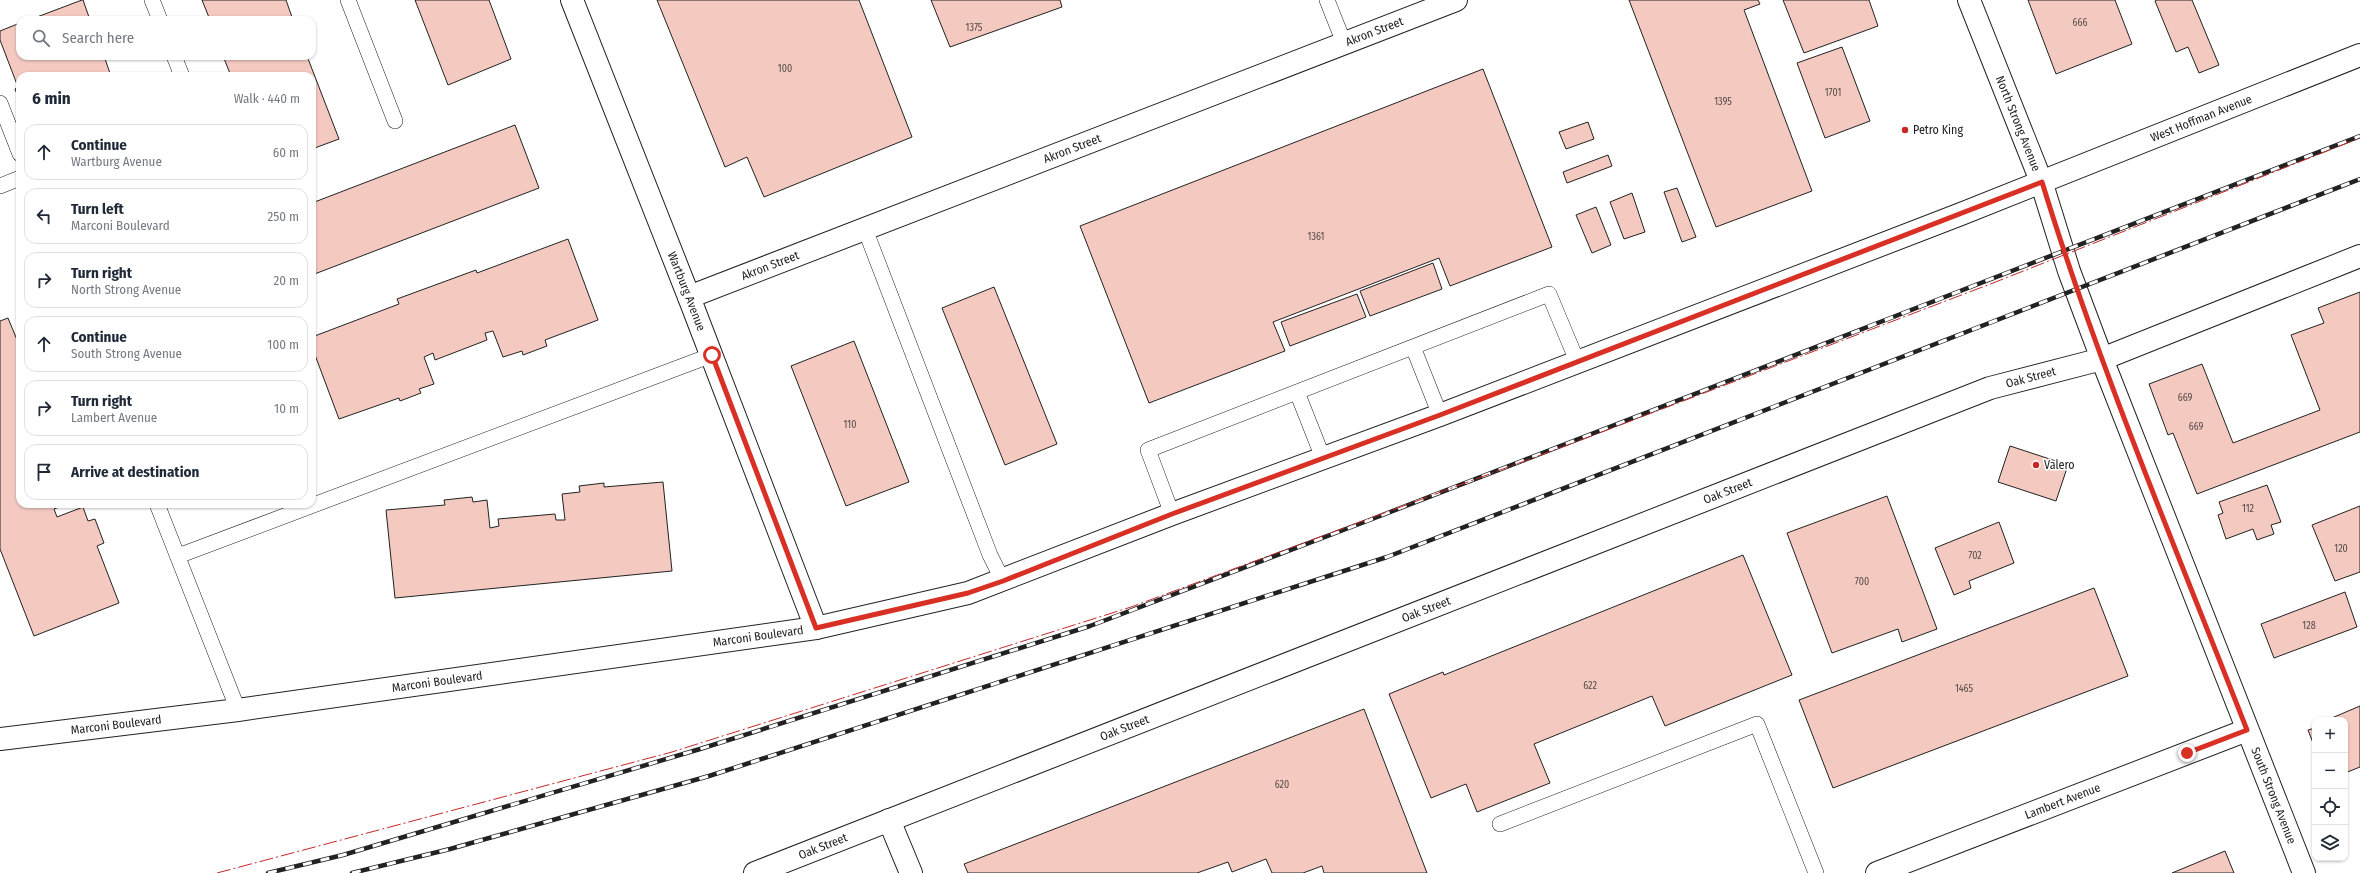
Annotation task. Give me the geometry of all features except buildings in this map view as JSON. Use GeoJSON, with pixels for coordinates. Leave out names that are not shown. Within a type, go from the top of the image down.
{"type":"FeatureCollection","features":[{"type":"Feature","properties":{"kind":"street","name":"Wartburg Avenue"},"geometry":{"type":"LineString","coordinates":[[572,0],[690,297],[816,628]]}},
{"type":"Feature","properties":{"kind":"street","name":"Akron Street"},"geometry":{"type":"LineString","coordinates":[[690,297],[1344,43],[1434,4],[1456,0]]}},
{"type":"Feature","properties":{"kind":"street","name":"North Strong Avenue"},"geometry":{"type":"LineString","coordinates":[[1969,0],[2042,182],[2069,271]]}},
{"type":"Feature","properties":{"kind":"street","name":"West Hoffman Avenue"},"geometry":{"type":"LineString","coordinates":[[2042,182],[2360,55]]}},
{"type":"Feature","properties":{"kind":"street","name":"Marconi Boulevard"},"geometry":{"type":"LineString","coordinates":[[0,739],[238,710],[816,628],[968,593],[1003,581],[1172,514],[1440,415],[2042,182]]}},
{"type":"Feature","properties":{"kind":"street"},"geometry":{"type":"LineString","coordinates":[[2102,359],[2360,256]]}},
{"type":"Feature","properties":{"kind":"street","name":"South Strong Avenue"},"geometry":{"type":"LineString","coordinates":[[2069,271],[2102,359],[2304,873]]}},
{"type":"Feature","properties":{"kind":"street","name":"Oak Street"},"geometry":{"type":"LineString","coordinates":[[755,873],[1990,388],[2102,359]]}},
{"type":"Feature","properties":{"kind":"street","name":"Lambert Avenue"},"geometry":{"type":"LineString","coordinates":[[1877,873],[2247,730]]}},
{"type":"Feature","properties":{"kind":"street"},"geometry":{"type":"LineString","coordinates":[[889,820],[911,873]]}},
{"type":"Feature","properties":{"kind":"lane"},"geometry":{"type":"LineString","coordinates":[[152,0],[158,16]]}},
{"type":"Feature","properties":{"kind":"lane"},"geometry":{"type":"LineString","coordinates":[[348,0],[395,121]]}},
{"type":"Feature","properties":{"kind":"lane"},"geometry":{"type":"LineString","coordinates":[[1327,0],[1344,43]]}},
{"type":"Feature","properties":{"kind":"lane"},"geometry":{"type":"LineString","coordinates":[[176,60],[180,72]]}},
{"type":"Feature","properties":{"kind":"lane"},"geometry":{"type":"LineString","coordinates":[[0,103],[16,144]]}},
{"type":"Feature","properties":{"kind":"lane"},"geometry":{"type":"LineString","coordinates":[[0,186],[16,180]]}},
{"type":"Feature","properties":{"kind":"lane"},"geometry":{"type":"LineString","coordinates":[[865,229],[990,555],[1003,581]]}},
{"type":"Feature","properties":{"kind":"lane"},"geometry":{"type":"LineString","coordinates":[[1172,514],[1148,450],[1549,294],[1577,361]]}},
{"type":"Feature","properties":{"kind":"lane"},"geometry":{"type":"LineString","coordinates":[[1413,347],[1440,415]]}},
{"type":"Feature","properties":{"kind":"lane"},"geometry":{"type":"LineString","coordinates":[[316,504],[712,355]]}},
{"type":"Feature","properties":{"kind":"lane"},"geometry":{"type":"LineString","coordinates":[[1297,392],[1322,458]]}},
{"type":"Feature","properties":{"kind":"lane"},"geometry":{"type":"LineString","coordinates":[[159,508],[238,710]]}},
{"type":"Feature","properties":{"kind":"lane"},"geometry":{"type":"LineString","coordinates":[[178,556],[306,508]]}},
{"type":"Feature","properties":{"kind":"lane"},"geometry":{"type":"LineString","coordinates":[[1500,824],[1758,724],[1816,873]]}},
{"type":"Feature","properties":{"kind":"railway"},"geometry":{"type":"LineString","coordinates":[[268,873],[343,855],[700,749],[1090,626],[1367,521],[2360,136]]}},
{"type":"Feature","properties":{"kind":"railway"},"geometry":{"type":"LineString","coordinates":[[352,873],[450,849],[709,776],[1387,557],[2360,179]]}},
{"type":"Feature","properties":{"kind":"power"},"geometry":{"type":"LineString","coordinates":[[217,873],[672,752],[1131,607],[1565,446],[1993,283],[2360,138]]}},
{"type":"Feature","properties":{"kind":"place","name":"Petro King"},"geometry":{"type":"Point","coordinates":[1905,130]}},
{"type":"Feature","properties":{"kind":"place","name":"Valero"},"geometry":{"type":"Point","coordinates":[2036,465]}},
{"type":"Feature","properties":{"kind":"route"},"geometry":{"type":"LineString","coordinates":[[712,355],[805,595],[816,628],[968,593],[1003,581],[1172,514],[1440,415],[2042,182],[2069,271],[2247,730],[2187,753]]}}]}
